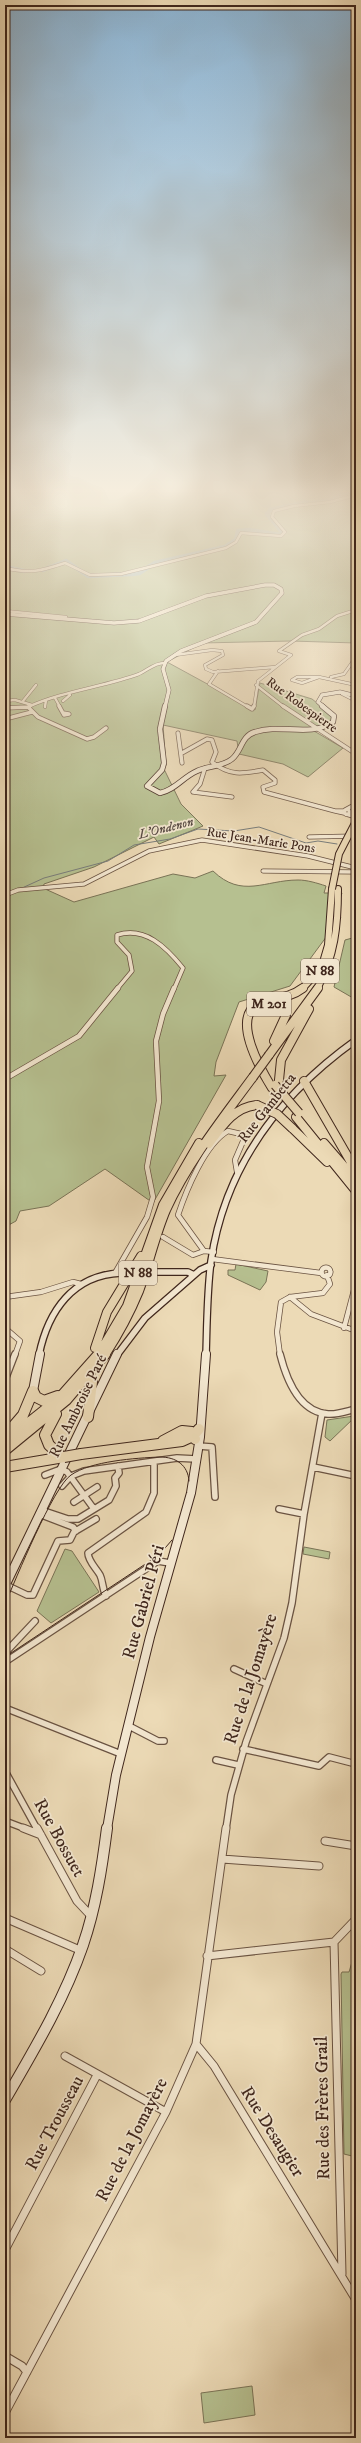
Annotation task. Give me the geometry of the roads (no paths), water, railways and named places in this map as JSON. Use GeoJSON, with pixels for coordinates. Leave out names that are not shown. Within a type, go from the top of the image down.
{"type":"FeatureCollection","features":[{"type":"Feature","properties":{"kind":"highway","name":"N 88"},"geometry":{"type":"LineString","coordinates":[[268,1053],[274,1041],[312,989],[322,967],[328,945],[338,854],[356,821]]}},
{"type":"Feature","properties":{"kind":"highway","name":"N 88"},"geometry":{"type":"LineString","coordinates":[[5,1442],[43,1414],[65,1393],[92,1363],[111,1335],[127,1306],[161,1208],[180,1170],[318,988],[335,945],[335,889],[344,855],[356,829]]}},
{"type":"Feature","properties":{"kind":"highway","name":"M 201"},"geometry":{"type":"LineString","coordinates":[[275,1084],[258,1065],[250,1043],[248,1017],[255,1005],[298,993],[307,986],[322,967]]}},
{"type":"Feature","properties":{"kind":"highway"},"geometry":{"type":"LineString","coordinates":[[275,1084],[281,1060],[315,999],[318,988]]}},
{"type":"Feature","properties":{"kind":"highway","name":"M 201"},"geometry":{"type":"LineString","coordinates":[[274,1041],[286,1019],[286,1012],[277,1005],[263,1005],[255,1009],[252,1014],[252,1028],[261,1061],[275,1084],[356,1191]]}},
{"type":"Feature","properties":{"kind":"highway","name":"N 88"},"geometry":{"type":"LineString","coordinates":[[5,1450],[58,1409],[94,1369],[124,1325],[140,1290],[167,1209],[208,1136],[252,1074]]}},
{"type":"Feature","properties":{"kind":"highway"},"geometry":{"type":"LineString","coordinates":[[304,1081],[325,1120],[356,1171]]}},
{"type":"Feature","properties":{"kind":"highway"},"geometry":{"type":"LineString","coordinates":[[178,1189],[228,1119],[244,1107],[257,1105],[277,1114],[356,1191]]}},
{"type":"Feature","properties":{"kind":"highway","name":"M 201"},"geometry":{"type":"LineString","coordinates":[[297,1114],[356,1180]]}},
{"type":"Feature","properties":{"kind":"highway"},"geometry":{"type":"LineString","coordinates":[[95,1348],[101,1324],[109,1307],[147,1245]]}},
{"type":"Feature","properties":{"kind":"highway"},"geometry":{"type":"LineString","coordinates":[[88,1417],[92,1382]]}},
{"type":"Feature","properties":{"kind":"highway"},"geometry":{"type":"LineString","coordinates":[[33,1391],[36,1397],[44,1401],[65,1393]]}},
{"type":"Feature","properties":{"kind":"highway"},"geometry":{"type":"LineString","coordinates":[[5,1436],[23,1416],[33,1391]]}},
{"type":"Feature","properties":{"kind":"highway"},"geometry":{"type":"LineString","coordinates":[[58,1409],[46,1435],[49,1445],[62,1456]]}},
{"type":"Feature","properties":{"kind":"highway"},"geometry":{"type":"LineString","coordinates":[[5,1467],[48,1461],[62,1456],[156,1443],[182,1441],[197,1437]]}},
{"type":"Feature","properties":{"kind":"street"},"geometry":{"type":"LineString","coordinates":[[5,612],[114,623],[139,621],[188,603]]}},
{"type":"Feature","properties":{"kind":"street"},"geometry":{"type":"LineString","coordinates":[[5,708],[28,707],[46,700],[110,684],[146,670],[157,663],[164,663],[175,655],[255,622],[266,613],[270,603]]}},
{"type":"Feature","properties":{"kind":"street"},"geometry":{"type":"LineString","coordinates":[[218,672],[210,680],[210,684],[252,709],[254,708],[256,684],[291,655],[279,651],[302,635],[319,629],[337,616],[356,610]]}},
{"type":"Feature","properties":{"kind":"street"},"geometry":{"type":"LineString","coordinates":[[175,655],[187,656],[220,650],[224,653],[223,655],[205,667],[209,671],[218,672],[275,667]]}},
{"type":"Feature","properties":{"kind":"street"},"geometry":{"type":"LineString","coordinates":[[329,678],[344,674],[356,656]]}},
{"type":"Feature","properties":{"kind":"street"},"geometry":{"type":"LineString","coordinates":[[164,663],[163,669],[169,690],[160,730],[164,763],[162,770],[147,786],[150,790],[160,792],[171,791],[191,774],[217,765],[235,756],[244,738],[253,732],[270,729],[315,729],[329,726],[334,720],[332,713],[318,702],[322,695],[340,692],[356,696]]}},
{"type":"Feature","properties":{"kind":"street"},"geometry":{"type":"LineString","coordinates":[[319,677],[304,683],[296,683],[292,680],[297,676],[319,677],[356,685]]}},
{"type":"Feature","properties":{"kind":"street","name":"Rue Robespierre"},"geometry":{"type":"LineString","coordinates":[[256,684],[315,729],[356,754]]}},
{"type":"Feature","properties":{"kind":"street"},"geometry":{"type":"LineString","coordinates":[[23,701],[36,685]]}},
{"type":"Feature","properties":{"kind":"street"},"geometry":{"type":"LineString","coordinates":[[335,693],[347,695],[356,701]]}},
{"type":"Feature","properties":{"kind":"street"},"geometry":{"type":"LineString","coordinates":[[63,701],[73,694]]}},
{"type":"Feature","properties":{"kind":"street"},"geometry":{"type":"LineString","coordinates":[[55,698],[63,714]]}},
{"type":"Feature","properties":{"kind":"street"},"geometry":{"type":"LineString","coordinates":[[45,707],[46,700]]}},
{"type":"Feature","properties":{"kind":"street"},"geometry":{"type":"LineString","coordinates":[[5,701],[23,701],[32,705]]}},
{"type":"Feature","properties":{"kind":"street"},"geometry":{"type":"LineString","coordinates":[[28,707],[32,712],[47,722],[87,739],[94,737],[106,728]]}},
{"type":"Feature","properties":{"kind":"street"},"geometry":{"type":"LineString","coordinates":[[60,707],[64,708]]}},
{"type":"Feature","properties":{"kind":"street"},"geometry":{"type":"LineString","coordinates":[[5,719],[32,712]]}},
{"type":"Feature","properties":{"kind":"street"},"geometry":{"type":"LineString","coordinates":[[178,733],[182,752],[182,763]]}},
{"type":"Feature","properties":{"kind":"street"},"geometry":{"type":"LineString","coordinates":[[182,752],[207,739],[212,740],[216,752],[212,762],[238,775],[262,770],[275,780],[274,783],[263,786],[262,790],[264,792],[335,811],[350,812],[356,816]]}},
{"type":"Feature","properties":{"kind":"street"},"geometry":{"type":"LineString","coordinates":[[205,768],[200,784],[193,792],[232,797]]}},
{"type":"Feature","properties":{"kind":"street"},"geometry":{"type":"LineString","coordinates":[[191,774],[202,776]]}},
{"type":"Feature","properties":{"kind":"street"},"geometry":{"type":"LineString","coordinates":[[345,812],[355,805]]}},
{"type":"Feature","properties":{"kind":"street"},"geometry":{"type":"LineString","coordinates":[[350,812],[355,805]]}},
{"type":"Feature","properties":{"kind":"street"},"geometry":{"type":"LineString","coordinates":[[345,812],[356,816]]}},
{"type":"Feature","properties":{"kind":"street"},"geometry":{"type":"LineString","coordinates":[[309,837],[356,836]]}},
{"type":"Feature","properties":{"kind":"street","name":"Rue Jean-Marie Pons"},"geometry":{"type":"LineString","coordinates":[[5,895],[18,890],[84,884],[149,851],[185,842],[202,840],[226,842],[301,855],[356,868]]}},
{"type":"Feature","properties":{"kind":"street"},"geometry":{"type":"LineString","coordinates":[[263,871],[356,872]]}},
{"type":"Feature","properties":{"kind":"street"},"geometry":{"type":"LineString","coordinates":[[5,1079],[79,1036],[132,971],[134,961],[128,952],[117,942],[117,935],[126,930],[137,931],[154,940],[172,953],[183,968],[163,1014],[156,1040],[159,1101],[147,1167],[153,1197],[146,1217],[118,1273]]}},
{"type":"Feature","properties":{"kind":"street","name":"Rue Gambetta"},"geometry":{"type":"LineString","coordinates":[[212,1259],[222,1214],[237,1172],[260,1133],[304,1081],[330,1058],[356,1040]]}},
{"type":"Feature","properties":{"kind":"street"},"geometry":{"type":"LineString","coordinates":[[237,1172],[235,1160],[244,1139],[241,1134],[229,1131],[224,1134],[203,1158],[178,1215],[204,1251],[212,1259],[321,1272],[327,1276],[330,1284],[323,1293],[290,1297],[281,1302],[276,1327],[276,1339],[281,1360],[289,1379],[303,1400],[322,1413],[329,1414],[356,1409]]}},
{"type":"Feature","properties":{"kind":"street"},"geometry":{"type":"LineString","coordinates":[[163,1237],[193,1255],[204,1251]]}},
{"type":"Feature","properties":{"kind":"street"},"geometry":{"type":"LineString","coordinates":[[212,1259],[197,1437],[212,1447],[215,1497]]}},
{"type":"Feature","properties":{"kind":"street","name":"Rue Ambroise Paré"},"geometry":{"type":"LineString","coordinates":[[5,1585],[88,1417],[115,1357],[126,1340],[145,1318],[212,1259]]}},
{"type":"Feature","properties":{"kind":"street"},"geometry":{"type":"LineString","coordinates":[[33,1391],[44,1334],[50,1316],[65,1296],[81,1284],[99,1276],[118,1273],[188,1272],[194,1275]]}},
{"type":"Feature","properties":{"kind":"street"},"geometry":{"type":"LineString","coordinates":[[5,1296],[41,1292],[73,1282],[81,1284]]}},
{"type":"Feature","properties":{"kind":"street"},"geometry":{"type":"LineString","coordinates":[[344,1328],[354,1290],[356,1290]]}},
{"type":"Feature","properties":{"kind":"street"},"geometry":{"type":"LineString","coordinates":[[290,1297],[295,1304],[322,1319],[356,1331]]}},
{"type":"Feature","properties":{"kind":"street"},"geometry":{"type":"LineString","coordinates":[[350,1305],[356,1306]]}},
{"type":"Feature","properties":{"kind":"street"},"geometry":{"type":"LineString","coordinates":[[5,1328],[20,1341],[5,1380]]}},
{"type":"Feature","properties":{"kind":"street","name":"Rue de la Jomayère"},"geometry":{"type":"LineString","coordinates":[[5,2413],[166,2112],[196,2044],[207,1956],[231,1795],[243,1749],[284,1638],[290,1610],[304,1514],[322,1413]]}},
{"type":"Feature","properties":{"kind":"street","name":"Rue Gabriel Péri"},"geometry":{"type":"LineString","coordinates":[[5,2100],[56,2012],[82,1951],[92,1917],[112,1794],[170,1563],[187,1509],[196,1457],[197,1437]]}},
{"type":"Feature","properties":{"kind":"street"},"geometry":{"type":"LineString","coordinates":[[62,1486],[72,1476],[84,1471],[177,1458],[196,1457]]}},
{"type":"Feature","properties":{"kind":"street"},"geometry":{"type":"LineString","coordinates":[[106,1596],[100,1587],[101,1577],[88,1557],[88,1553],[138,1519],[149,1509],[156,1485],[154,1465]]}},
{"type":"Feature","properties":{"kind":"street"},"geometry":{"type":"LineString","coordinates":[[40,1512],[68,1519],[78,1519],[109,1500],[116,1486],[115,1478],[119,1473],[118,1466]]}},
{"type":"Feature","properties":{"kind":"street"},"geometry":{"type":"LineString","coordinates":[[313,1467],[356,1476]]}},
{"type":"Feature","properties":{"kind":"street"},"geometry":{"type":"LineString","coordinates":[[54,1485],[45,1475],[61,1469],[72,1476],[94,1509]]}},
{"type":"Feature","properties":{"kind":"street"},"geometry":{"type":"LineString","coordinates":[[356,1484],[356,1498]]}},
{"type":"Feature","properties":{"kind":"street"},"geometry":{"type":"LineString","coordinates":[[74,1502],[97,1487]]}},
{"type":"Feature","properties":{"kind":"street"},"geometry":{"type":"LineString","coordinates":[[279,1509],[304,1514]]}},
{"type":"Feature","properties":{"kind":"street"},"geometry":{"type":"LineString","coordinates":[[40,1512],[73,1527],[76,1531]]}},
{"type":"Feature","properties":{"kind":"street"},"geometry":{"type":"LineString","coordinates":[[5,1585],[15,1587],[24,1594],[33,1595],[57,1543],[62,1540],[70,1540],[76,1531],[96,1519]]}},
{"type":"Feature","properties":{"kind":"street"},"geometry":{"type":"LineString","coordinates":[[35,1621],[5,1653],[7,1661],[158,1561],[170,1563]]}},
{"type":"Feature","properties":{"kind":"street"},"geometry":{"type":"LineString","coordinates":[[234,1668],[267,1684]]}},
{"type":"Feature","properties":{"kind":"street"},"geometry":{"type":"LineString","coordinates":[[5,1708],[121,1754]]}},
{"type":"Feature","properties":{"kind":"street"},"geometry":{"type":"LineString","coordinates":[[129,1726],[158,1741],[164,1741]]}},
{"type":"Feature","properties":{"kind":"street"},"geometry":{"type":"LineString","coordinates":[[243,1749],[319,1766],[329,1757],[356,1763]]}},
{"type":"Feature","properties":{"kind":"street"},"geometry":{"type":"LineString","coordinates":[[216,1760],[238,1765]]}},
{"type":"Feature","properties":{"kind":"street","name":"Rue Bossuet"},"geometry":{"type":"LineString","coordinates":[[5,1771],[77,1901],[92,1917]]}},
{"type":"Feature","properties":{"kind":"street"},"geometry":{"type":"LineString","coordinates":[[5,1821],[41,1835]]}},
{"type":"Feature","properties":{"kind":"street"},"geometry":{"type":"LineString","coordinates":[[325,1841],[356,1846]]}},
{"type":"Feature","properties":{"kind":"street"},"geometry":{"type":"LineString","coordinates":[[222,1859],[319,1866]]}},
{"type":"Feature","properties":{"kind":"street"},"geometry":{"type":"LineString","coordinates":[[5,1918],[82,1951]]}},
{"type":"Feature","properties":{"kind":"street"},"geometry":{"type":"LineString","coordinates":[[207,1956],[334,1942],[356,1919]]}},
{"type":"Feature","properties":{"kind":"street","name":"Rue des Frères Grail"},"geometry":{"type":"LineString","coordinates":[[334,1942],[342,2274]]}},
{"type":"Feature","properties":{"kind":"street"},"geometry":{"type":"LineString","coordinates":[[5,1949],[42,1970]]}},
{"type":"Feature","properties":{"kind":"street","name":"Rue Desaugier"},"geometry":{"type":"LineString","coordinates":[[196,2044],[214,2066],[342,2274],[356,2300]]}},
{"type":"Feature","properties":{"kind":"street"},"geometry":{"type":"LineString","coordinates":[[65,2056],[166,2112]]}},
{"type":"Feature","properties":{"kind":"street","name":"Rue Trousseau"},"geometry":{"type":"LineString","coordinates":[[5,2250],[97,2075]]}},
{"type":"Feature","properties":{"kind":"street"},"geometry":{"type":"LineString","coordinates":[[5,2356],[22,2366],[27,2372]]}},
{"type":"Feature","properties":{"kind":"waterway","name":"L'Ondenon"},"geometry":{"type":"LineString","coordinates":[[22,888],[44,878],[108,861],[134,845],[170,839],[198,829],[234,831],[259,827],[306,843],[318,841],[337,844]]}},
{"type":"Feature","properties":{"kind":"waterway","name":"L'Ondenon"},"geometry":{"type":"LineString","coordinates":[[5,893],[17,889]]}},
{"type":"Feature","properties":{"kind":"tram line"},"geometry":{"type":"LineString","coordinates":[[5,1604],[45,1514],[63,1483],[71,1475],[90,1466],[102,1463],[127,1459],[166,1457],[176,1460],[184,1466],[189,1481]]}},
{"type":"Feature","properties":{"kind":"tram line"},"geometry":{"type":"LineString","coordinates":[[5,1657],[159,1555],[172,1540]]}}]}
